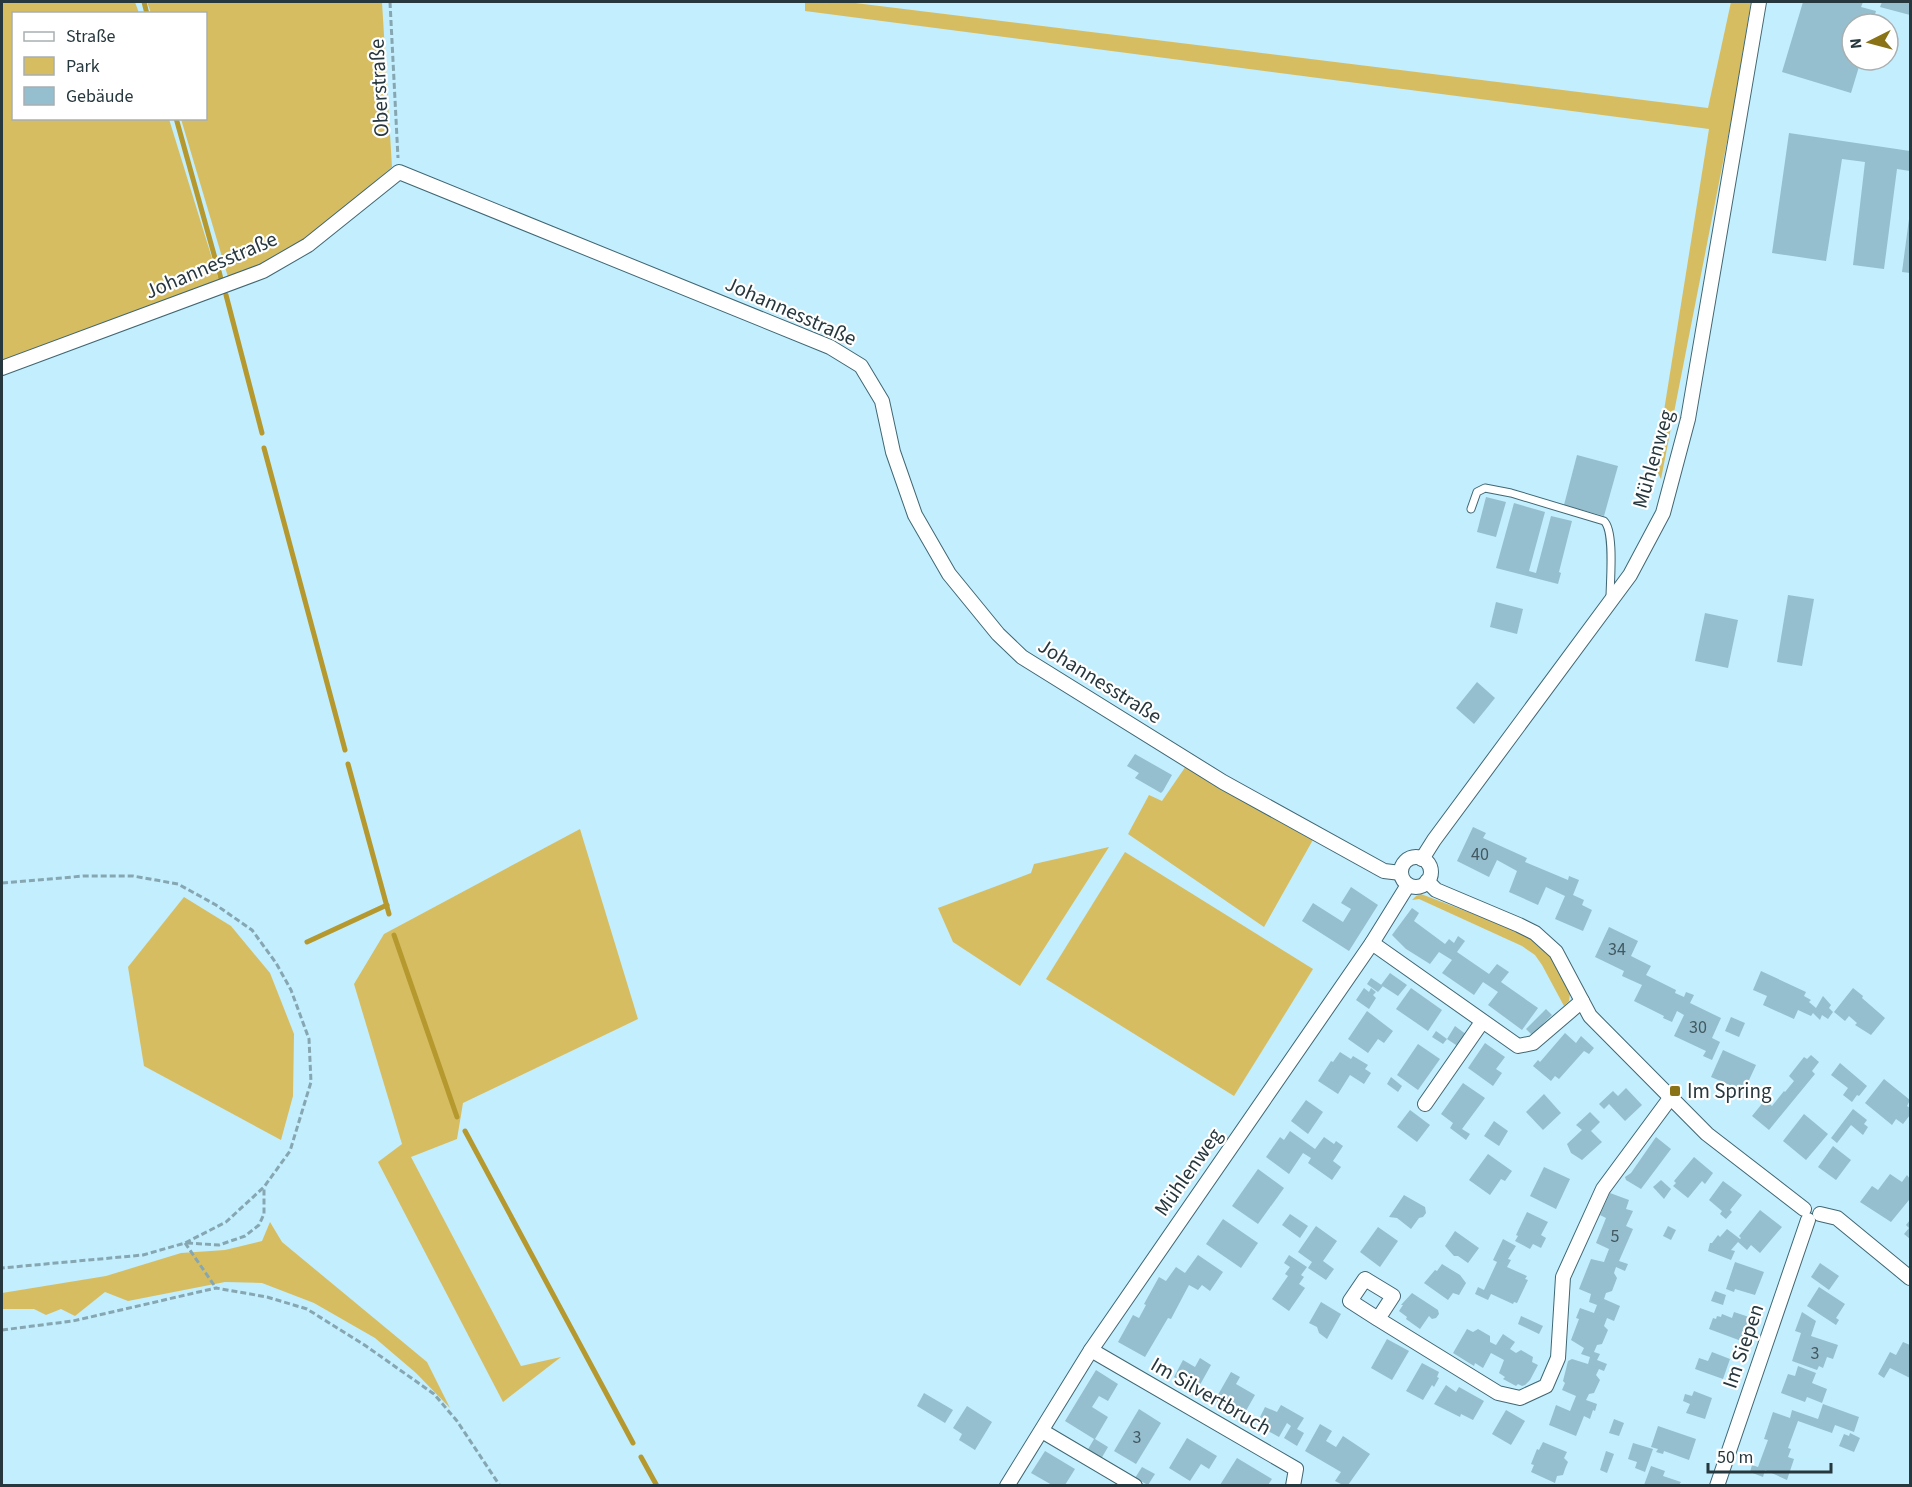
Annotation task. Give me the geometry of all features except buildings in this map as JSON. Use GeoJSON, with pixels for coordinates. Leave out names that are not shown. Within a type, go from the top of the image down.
{"type":"FeatureCollection","features":[{"type":"Feature","properties":{"kind":"street","name":"Mühlenweg"},"geometry":{"type":"LineString","coordinates":[[1007,1485],[1091,1350],[1372,942],[1405,879],[1403,865],[1408,860],[1422,859],[1630,575],[1663,513],[1688,419],[1759,2]]}},
{"type":"Feature","properties":{"kind":"street","name":"Johannesstraße"},"geometry":{"type":"LineString","coordinates":[[2,368],[263,271],[308,245],[399,172],[830,347],[861,366],[882,402],[893,452],[915,514],[949,574],[999,634],[1023,657],[1223,782],[1384,871],[1405,879]]}},
{"type":"Feature","properties":{"kind":"street"},"geometry":{"type":"LineString","coordinates":[[1405,879],[1418,887],[1427,881],[1430,871],[1428,864],[1422,859]]}},
{"type":"Feature","properties":{"kind":"street"},"geometry":{"type":"LineString","coordinates":[[1427,881],[1436,890],[1534,933],[1556,952],[1590,1016],[1707,1134],[1811,1214],[1837,1218],[1911,1278]]}},
{"type":"Feature","properties":{"kind":"street"},"geometry":{"type":"LineString","coordinates":[[1372,942],[1514,1045],[1533,1043],[1582,1001]]}},
{"type":"Feature","properties":{"kind":"street"},"geometry":{"type":"LineString","coordinates":[[1425,1104],[1482,1022]]}},
{"type":"Feature","properties":{"kind":"street"},"geometry":{"type":"LineString","coordinates":[[1378,1319],[1498,1393],[1520,1398],[1546,1386],[1558,1358],[1563,1277],[1603,1189],[1671,1097]]}},
{"type":"Feature","properties":{"kind":"street","name":"Im Siepen"},"geometry":{"type":"LineString","coordinates":[[1717,1485],[1811,1214]]}},
{"type":"Feature","properties":{"kind":"street","name":"Im Silvertbruch"},"geometry":{"type":"LineString","coordinates":[[1091,1350],[1296,1469],[1293,1485]]}},
{"type":"Feature","properties":{"kind":"street"},"geometry":{"type":"LineString","coordinates":[[1042,1431],[1135,1485]]}},
{"type":"Feature","properties":{"kind":"lane"},"geometry":{"type":"LineString","coordinates":[[1471,509],[1476,492],[1485,489],[1511,493],[1604,521],[1608,524],[1610,550],[1610,601]]}},
{"type":"Feature","properties":{"kind":"path","name":"Oberstraße"},"geometry":{"type":"LineString","coordinates":[[390,2],[399,172]]}},
{"type":"Feature","properties":{"kind":"path"},"geometry":{"type":"LineString","coordinates":[[2,883],[94,876],[133,876],[178,884],[216,905],[252,930],[276,963],[291,990],[309,1039],[311,1082],[290,1151],[264,1187],[226,1222],[185,1243],[144,1255],[2,1268]]}},
{"type":"Feature","properties":{"kind":"path"},"geometry":{"type":"LineString","coordinates":[[185,1243],[219,1245],[245,1236],[259,1225],[264,1214],[264,1187]]}},
{"type":"Feature","properties":{"kind":"path"},"geometry":{"type":"LineString","coordinates":[[185,1243],[216,1288]]}},
{"type":"Feature","properties":{"kind":"path"},"geometry":{"type":"LineString","coordinates":[[2,1330],[73,1321],[216,1288],[267,1297],[307,1309],[366,1346],[434,1394],[457,1421],[500,1485]]}},
{"type":"Feature","properties":{"kind":"green space"},"geometry":{"type":"Polygon","coordinates":[[[2,2],[135,2],[139,12],[12,12],[12,120],[169,120],[219,281],[2,368],[2,2]]]}},
{"type":"Feature","properties":{"kind":"green space"},"geometry":{"type":"Polygon","coordinates":[[[147,2],[382,2],[392,167],[308,238],[265,263],[228,277],[181,120],[207,120],[207,12],[151,12],[147,2]]]}},
{"type":"Feature","properties":{"kind":"green space"},"geometry":{"type":"Polygon","coordinates":[[[805,2],[847,2],[1708,108],[1731,2],[1751,2],[1733,111],[1661,479],[1655,467],[1709,129],[805,11],[805,2]]]}},
{"type":"Feature","properties":{"kind":"green space"},"geometry":{"type":"Polygon","coordinates":[[[1186,766],[1314,838],[1264,927],[1128,834],[1149,795],[1162,801],[1186,766]]]}},
{"type":"Feature","properties":{"kind":"green space"},"geometry":{"type":"Polygon","coordinates":[[[580,829],[638,1019],[463,1103],[457,1139],[411,1157],[521,1366],[561,1357],[503,1402],[378,1162],[402,1144],[354,984],[384,934],[580,829]]]}},
{"type":"Feature","properties":{"kind":"green space"},"geometry":{"type":"Polygon","coordinates":[[[1109,847],[1020,986],[953,942],[938,908],[1031,873],[1034,864],[1109,847]]]}},
{"type":"Feature","properties":{"kind":"green space"},"geometry":{"type":"Polygon","coordinates":[[[1125,852],[1313,969],[1234,1096],[1046,979],[1125,852]]]}},
{"type":"Feature","properties":{"kind":"green space"},"geometry":{"type":"Polygon","coordinates":[[[1421,894],[1513,929],[1533,940],[1551,958],[1570,993],[1569,1001],[1564,1006],[1535,955],[1522,946],[1419,899],[1412,900],[1421,894]]]}},
{"type":"Feature","properties":{"kind":"green space"},"geometry":{"type":"Polygon","coordinates":[[[184,897],[231,926],[270,973],[294,1034],[293,1096],[281,1140],[144,1066],[128,967],[184,897]]]}},
{"type":"Feature","properties":{"kind":"green space"},"geometry":{"type":"Polygon","coordinates":[[[270,1222],[282,1242],[427,1362],[450,1408],[416,1373],[375,1338],[314,1303],[262,1283],[225,1282],[128,1301],[105,1292],[75,1316],[61,1309],[46,1315],[34,1309],[2,1309],[2,1293],[106,1276],[181,1253],[225,1250],[262,1241],[270,1222]]]}},
{"type":"Feature","properties":{"kind":"waterway"},"geometry":{"type":"LineString","coordinates":[[144,2],[146,12]]}},
{"type":"Feature","properties":{"kind":"waterway"},"geometry":{"type":"LineString","coordinates":[[177,120],[215,258]]}},
{"type":"Feature","properties":{"kind":"waterway"},"geometry":{"type":"LineString","coordinates":[[219,271],[221,279]]}},
{"type":"Feature","properties":{"kind":"waterway"},"geometry":{"type":"LineString","coordinates":[[226,295],[262,433]]}},
{"type":"Feature","properties":{"kind":"waterway"},"geometry":{"type":"LineString","coordinates":[[264,448],[345,750]]}},
{"type":"Feature","properties":{"kind":"waterway"},"geometry":{"type":"LineString","coordinates":[[348,764],[389,914]]}},
{"type":"Feature","properties":{"kind":"waterway"},"geometry":{"type":"LineString","coordinates":[[307,942],[387,905]]}},
{"type":"Feature","properties":{"kind":"waterway"},"geometry":{"type":"LineString","coordinates":[[394,935],[457,1117]]}},
{"type":"Feature","properties":{"kind":"waterway"},"geometry":{"type":"LineString","coordinates":[[465,1131],[633,1443]]}},
{"type":"Feature","properties":{"kind":"waterway"},"geometry":{"type":"LineString","coordinates":[[641,1457],[657,1486]]}},
{"type":"Feature","properties":{"kind":"place","name":"Im Spring"},"geometry":{"type":"Point","coordinates":[1675,1091]}}]}
